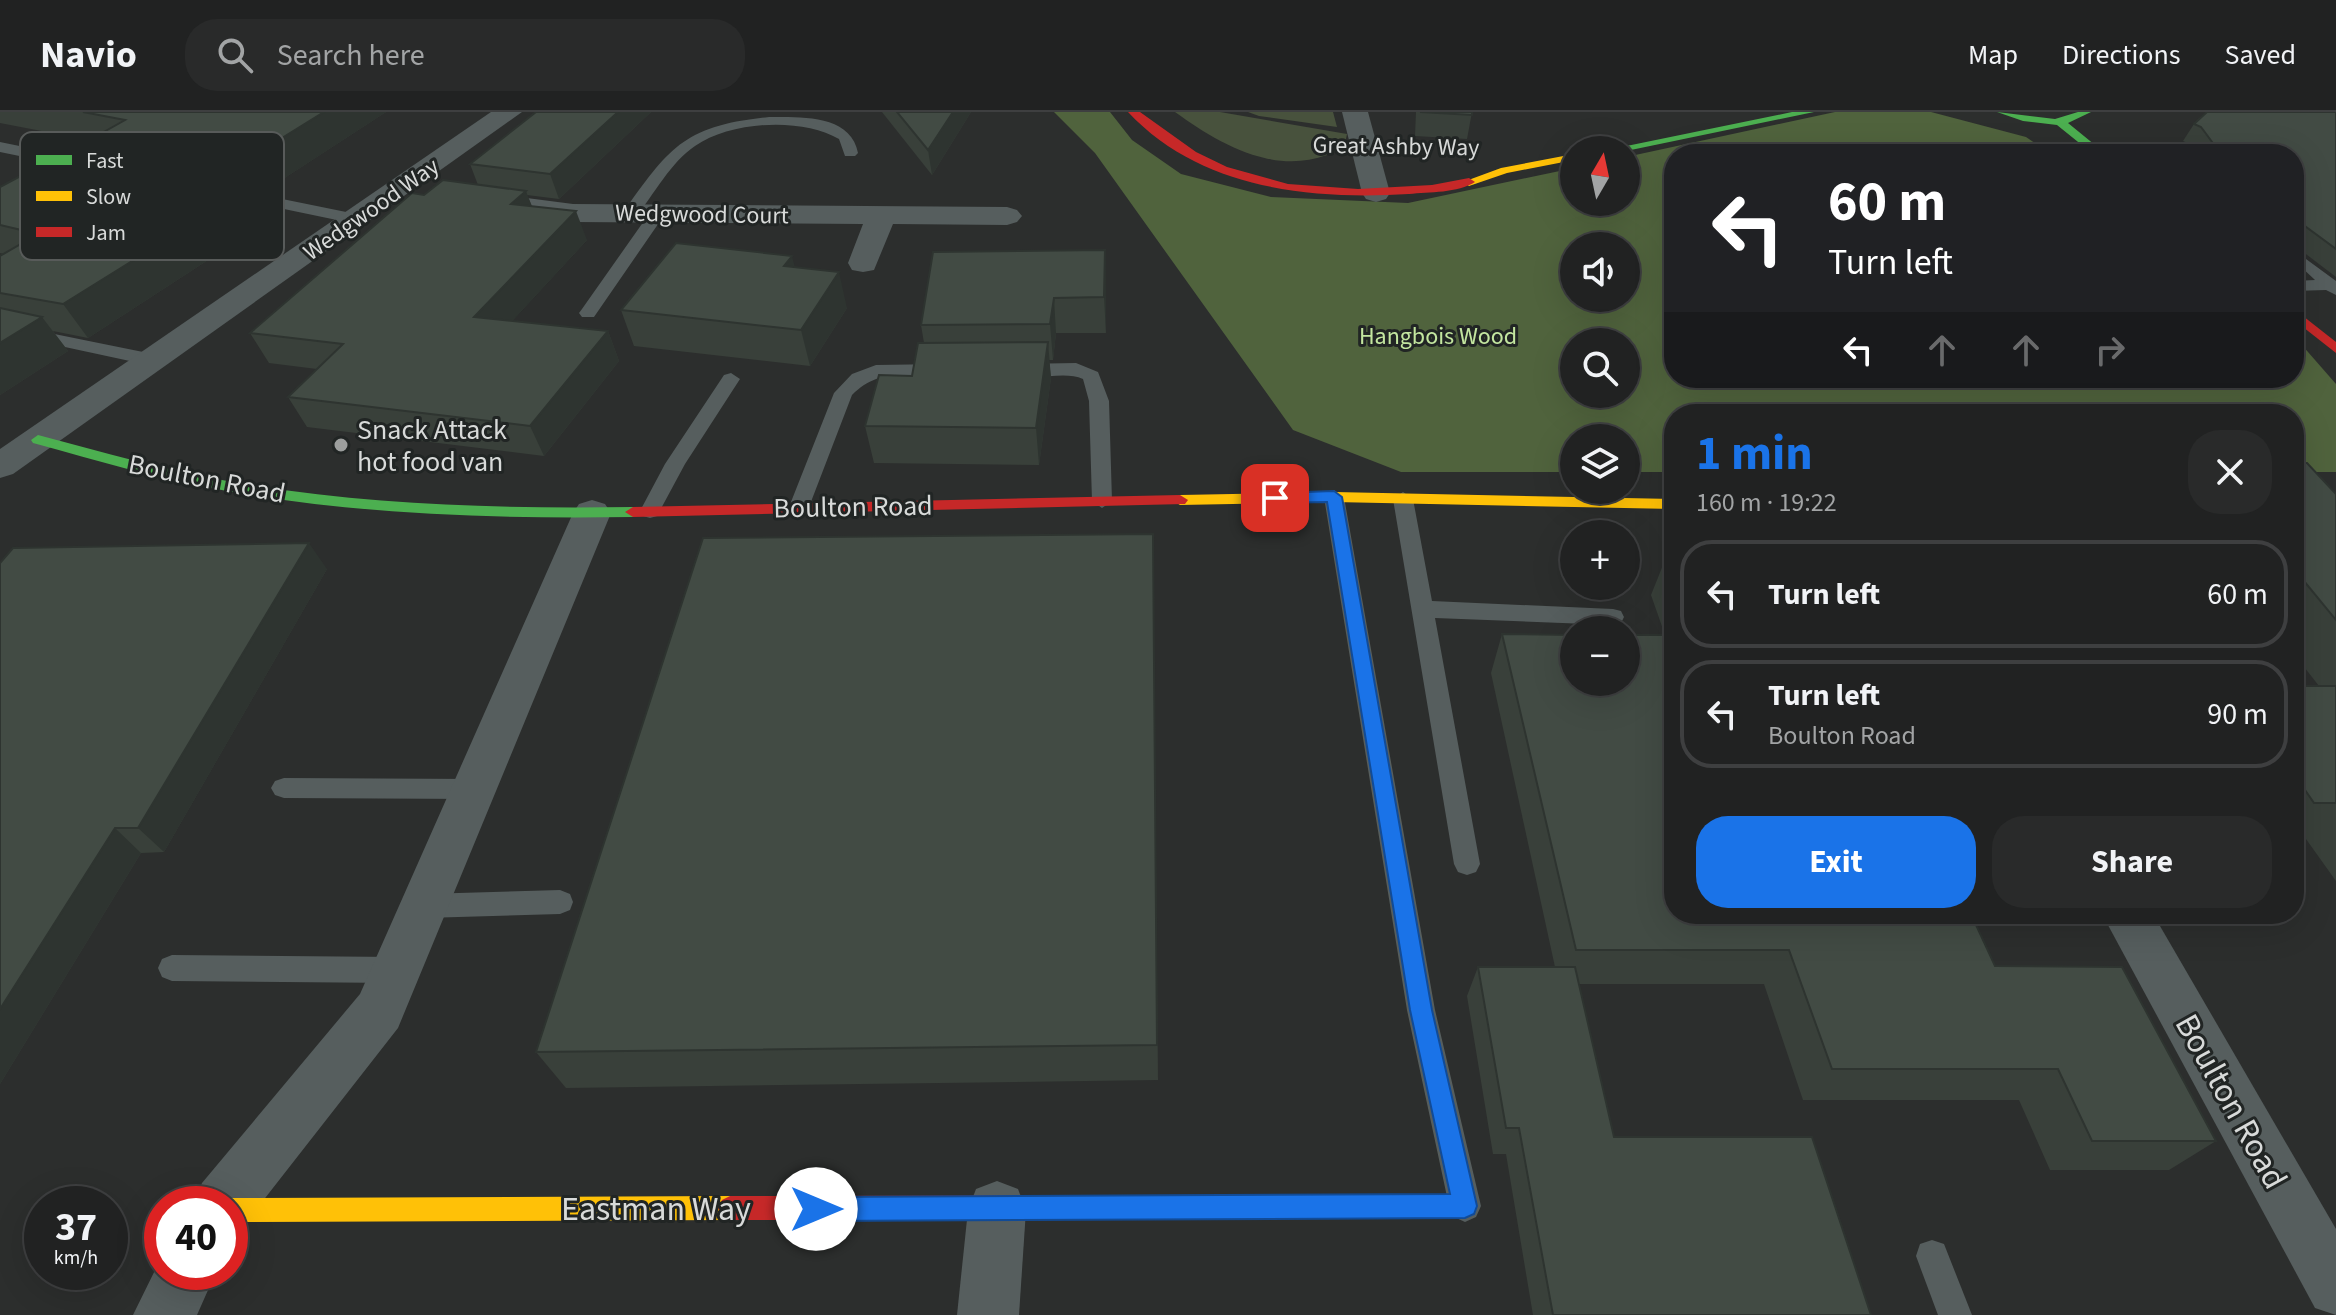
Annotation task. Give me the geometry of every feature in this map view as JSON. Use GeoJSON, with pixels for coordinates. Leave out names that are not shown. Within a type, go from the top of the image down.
{"type":"FeatureCollection","features":[{"type":"Feature","properties":{"kind":"street","name":"Wedgwood Way"},"geometry":{"type":"LineString","coordinates":[[0,466],[509,112]]}},
{"type":"Feature","properties":{"kind":"street","name":"Great Ashby Way"},"geometry":{"type":"LineString","coordinates":[[1133,112],[1152,134],[1210,166],[1239,176],[1304,188],[1441,170],[1494,172],[1560,160]]}},
{"type":"Feature","properties":{"kind":"street"},"geometry":{"type":"LineString","coordinates":[[1355,112],[1366,180]]}},
{"type":"Feature","properties":{"kind":"street"},"geometry":{"type":"LineString","coordinates":[[1640,145],[1809,112]]}},
{"type":"Feature","properties":{"kind":"street"},"geometry":{"type":"LineString","coordinates":[[2002,112],[2039,121],[2059,121],[2086,112]]}},
{"type":"Feature","properties":{"kind":"street"},"geometry":{"type":"LineString","coordinates":[[2059,121],[2088,144]]}},
{"type":"Feature","properties":{"kind":"street"},"geometry":{"type":"LineString","coordinates":[[398,189],[438,195]]}},
{"type":"Feature","properties":{"kind":"street","name":"Wedgwood Court"},"geometry":{"type":"LineString","coordinates":[[492,202],[573,213],[1007,216]]}},
{"type":"Feature","properties":{"kind":"street"},"geometry":{"type":"LineString","coordinates":[[863,263],[881,217]]}},
{"type":"Feature","properties":{"kind":"street"},"geometry":{"type":"LineString","coordinates":[[2304,322],[2336,349]]}},
{"type":"Feature","properties":{"kind":"street","name":"Boulton Road"},"geometry":{"type":"LineString","coordinates":[[38,440],[171,475],[262,492],[391,504],[592,513],[1334,497],[1664,504]]}},
{"type":"Feature","properties":{"kind":"street"},"geometry":{"type":"LineString","coordinates":[[238,1186],[379,1011],[592,513]]}},
{"type":"Feature","properties":{"kind":"street","name":"Boulton Road"},"geometry":{"type":"LineString","coordinates":[[2133,924],[2336,1287]]}},
{"type":"Feature","properties":{"kind":"street","name":"Eastman Way"},"geometry":{"type":"LineString","coordinates":[[248,1210],[997,1210],[1465,1206]]}},
{"type":"Feature","properties":{"kind":"street"},"geometry":{"type":"LineString","coordinates":[[988,1315],[997,1210]]}},
{"type":"Feature","properties":{"kind":"street"},"geometry":{"type":"LineString","coordinates":[[164,1315],[177,1290]]}},
{"type":"Feature","properties":{"kind":"lane"},"geometry":{"type":"LineString","coordinates":[[588,313],[688,144],[733,123],[762,118],[819,121],[835,126],[847,138],[850,153]]}},
{"type":"Feature","properties":{"kind":"lane"},"geometry":{"type":"LineString","coordinates":[[0,147],[20,151]]}},
{"type":"Feature","properties":{"kind":"lane"},"geometry":{"type":"LineString","coordinates":[[284,205],[356,219]]}},
{"type":"Feature","properties":{"kind":"lane"},"geometry":{"type":"LineString","coordinates":[[2306,264],[2333,288]]}},
{"type":"Feature","properties":{"kind":"lane"},"geometry":{"type":"LineString","coordinates":[[2304,287],[2333,288]]}},
{"type":"Feature","properties":{"kind":"lane"},"geometry":{"type":"LineString","coordinates":[[0,328],[153,360]]}},
{"type":"Feature","properties":{"kind":"lane"},"geometry":{"type":"LineString","coordinates":[[999,370],[1076,369],[1091,376],[1099,401],[1102,501]]}},
{"type":"Feature","properties":{"kind":"lane"},"geometry":{"type":"LineString","coordinates":[[799,507],[843,393],[859,378],[876,371],[968,370]]}},
{"type":"Feature","properties":{"kind":"lane"},"geometry":{"type":"LineString","coordinates":[[650,511],[675,464],[731,379]]}},
{"type":"Feature","properties":{"kind":"lane"},"geometry":{"type":"LineString","coordinates":[[1334,497],[1421,1010],[1465,1206]]}},
{"type":"Feature","properties":{"kind":"lane"},"geometry":{"type":"LineString","coordinates":[[1403,499],[1467,864]]}},
{"type":"Feature","properties":{"kind":"lane"},"geometry":{"type":"LineString","coordinates":[[1422,609],[1589,616]]}},
{"type":"Feature","properties":{"kind":"lane"},"geometry":{"type":"LineString","coordinates":[[284,788],[474,789]]}},
{"type":"Feature","properties":{"kind":"lane"},"geometry":{"type":"LineString","coordinates":[[424,906],[560,902]]}},
{"type":"Feature","properties":{"kind":"lane"},"geometry":{"type":"LineString","coordinates":[[172,968],[397,970]]}},
{"type":"Feature","properties":{"kind":"lane"},"geometry":{"type":"LineString","coordinates":[[1932,1256],[1955,1315]]}},
{"type":"Feature","properties":{"kind":"green space","name":"Hangbois Wood"},"geometry":{"type":"Polygon","coordinates":[[[1054,112],[1110,112],[1132,140],[1181,174],[1271,197],[1408,203],[1560,171],[1560,216],[1640,216],[1640,154],[1664,149],[1664,388],[2304,388],[2304,347],[2336,384],[2336,472],[2304,472],[2304,404],[1664,404],[1664,472],[1640,472],[1640,424],[1560,424],[1560,472],[1401,472],[1293,430],[1095,153],[1054,112]]]}},
{"type":"Feature","properties":{"kind":"green space"},"geometry":{"type":"Polygon","coordinates":[[[1175,112],[1220,112],[1347,134],[1338,150],[1306,160],[1286,161],[1246,153],[1227,145],[1175,112]]]}},
{"type":"Feature","properties":{"kind":"green space"},"geometry":{"type":"Polygon","coordinates":[[[1248,112],[1333,112],[1337,127],[1259,116],[1248,112]]]}},
{"type":"Feature","properties":{"kind":"green space","name":"Hangbois Wood"},"geometry":{"type":"Polygon","coordinates":[[[1835,112],[1931,112],[2026,137],[2036,144],[1686,144],[1835,112]]]}},
{"type":"Feature","properties":{"kind":"building"},"geometry":{"type":"Polygon","coordinates":[[[83,112],[324,112],[284,137],[284,132],[104,132],[125,120],[83,112]]]}},
{"type":"Feature","properties":{"kind":"building"},"geometry":{"type":"Polygon","coordinates":[[[536,112],[618,112],[550,174],[470,164],[536,112]]]}},
{"type":"Feature","properties":{"kind":"building"},"geometry":{"type":"Polygon","coordinates":[[[897,112],[953,112],[928,150],[897,112]]]}},
{"type":"Feature","properties":{"kind":"building"},"geometry":{"type":"Polygon","coordinates":[[[1420,112],[1472,112],[1472,115],[1420,112]]]}},
{"type":"Feature","properties":{"kind":"building"},"geometry":{"type":"Polygon","coordinates":[[[2207,112],[2336,112],[2336,249],[2304,225],[2304,144],[2214,144],[2201,127],[2194,124],[2207,112]]]}},
{"type":"Feature","properties":{"kind":"building"},"geometry":{"type":"Polygon","coordinates":[[[20,176],[20,230],[0,225],[0,187],[20,176]]]}},
{"type":"Feature","properties":{"kind":"building"},"geometry":{"type":"Polygon","coordinates":[[[443,180],[526,191],[511,204],[576,211],[474,317],[608,331],[530,426],[288,397],[343,344],[250,333],[412,193],[424,195],[443,180]]]}},
{"type":"Feature","properties":{"kind":"building"},"geometry":{"type":"Polygon","coordinates":[[[676,243],[792,256],[784,266],[839,272],[801,330],[621,310],[676,243]]]}},
{"type":"Feature","properties":{"kind":"building"},"geometry":{"type":"Polygon","coordinates":[[[20,244],[20,260],[134,260],[63,304],[0,293],[0,256],[20,244]]]}},
{"type":"Feature","properties":{"kind":"building"},"geometry":{"type":"Polygon","coordinates":[[[1105,250],[1104,297],[1054,298],[1050,324],[921,325],[933,252],[1105,250]]]}},
{"type":"Feature","properties":{"kind":"building"},"geometry":{"type":"Polygon","coordinates":[[[0,308],[42,317],[0,343],[0,308]]]}},
{"type":"Feature","properties":{"kind":"building"},"geometry":{"type":"Polygon","coordinates":[[[1048,342],[1036,428],[865,426],[879,375],[912,376],[918,343],[1048,342]]]}},
{"type":"Feature","properties":{"kind":"building"},"geometry":{"type":"Polygon","coordinates":[[[2304,463],[2336,494],[2336,620],[2304,581],[2304,463]]]}},
{"type":"Feature","properties":{"kind":"building"},"geometry":{"type":"Polygon","coordinates":[[[1153,534],[1157,1045],[536,1052],[703,538],[1153,534]]]}},
{"type":"Feature","properties":{"kind":"building"},"geometry":{"type":"Polygon","coordinates":[[[309,543],[138,828],[115,828],[0,1009],[0,563],[13,548],[309,543]]]}},
{"type":"Feature","properties":{"kind":"building"},"geometry":{"type":"Polygon","coordinates":[[[1502,634],[1560,635],[1560,696],[1640,696],[1640,635],[1664,635],[1664,924],[1976,924],[1995,966],[2122,967],[2216,1141],[2092,1141],[2058,1069],[1832,1069],[1789,950],[1576,950],[1502,634]]]}},
{"type":"Feature","properties":{"kind":"building"},"geometry":{"type":"Polygon","coordinates":[[[2304,686],[2336,686],[2336,803],[2314,803],[2304,788],[2304,686]]]}},
{"type":"Feature","properties":{"kind":"building"},"geometry":{"type":"Polygon","coordinates":[[[1478,967],[1575,967],[1614,1137],[1812,1137],[1871,1315],[1553,1315],[1519,1128],[1506,1128],[1478,967]]]}},
{"type":"Feature","properties":{"kind":"traffic: fast"},"geometry":{"type":"LineString","coordinates":[[1640,145],[1809,112]]}},
{"type":"Feature","properties":{"kind":"traffic: fast"},"geometry":{"type":"LineString","coordinates":[[2002,112],[2044,122],[2066,120],[2086,112]]}},
{"type":"Feature","properties":{"kind":"traffic: fast"},"geometry":{"type":"LineString","coordinates":[[2059,121],[2088,144]]}},
{"type":"Feature","properties":{"kind":"traffic: fast"},"geometry":{"type":"LineString","coordinates":[[38,440],[178,476],[263,492],[448,509],[633,512]]}},
{"type":"Feature","properties":{"kind":"traffic: slow"},"geometry":{"type":"LineString","coordinates":[[1469,182],[1505,170],[1560,160]]}},
{"type":"Feature","properties":{"kind":"traffic: slow"},"geometry":{"type":"LineString","coordinates":[[1180,500],[1334,497],[1664,504]]}},
{"type":"Feature","properties":{"kind":"traffic: slow"},"geometry":{"type":"LineString","coordinates":[[1228,1207],[1465,1206]]}},
{"type":"Feature","properties":{"kind":"traffic: slow"},"geometry":{"type":"LineString","coordinates":[[248,1210],[730,1208]]}},
{"type":"Feature","properties":{"kind":"traffic: jam"},"geometry":{"type":"LineString","coordinates":[[1133,112],[1162,136],[1222,170],[1288,188],[1358,192],[1432,188],[1469,182]]}},
{"type":"Feature","properties":{"kind":"traffic: jam"},"geometry":{"type":"LineString","coordinates":[[2304,322],[2336,349]]}},
{"type":"Feature","properties":{"kind":"traffic: jam"},"geometry":{"type":"LineString","coordinates":[[633,512],[1180,500]]}},
{"type":"Feature","properties":{"kind":"traffic: jam"},"geometry":{"type":"LineString","coordinates":[[730,1208],[1228,1207]]}},
{"type":"Feature","properties":{"kind":"place","name":"Snack Attack hot food van"},"geometry":{"type":"Point","coordinates":[341,445]}},
{"type":"Feature","properties":{"kind":"route"},"geometry":{"type":"LineString","coordinates":[[816,1209],[1465,1206],[1421,1010],[1334,497],[1275,498]]}}]}
